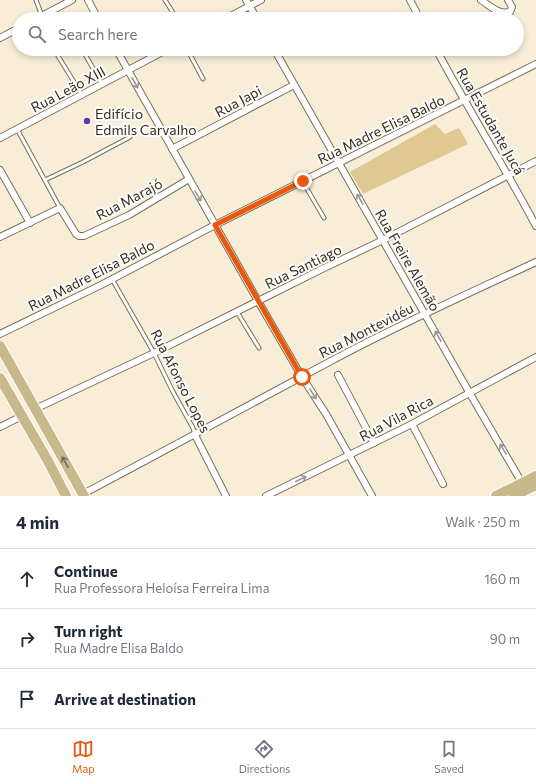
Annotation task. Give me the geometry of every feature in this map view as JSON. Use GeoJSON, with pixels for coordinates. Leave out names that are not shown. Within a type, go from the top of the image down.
{"type":"FeatureCollection","features":[{"type":"Feature","properties":{"kind":"main road"},"geometry":{"type":"LineString","coordinates":[[0,346],[84,495]]}},
{"type":"Feature","properties":{"kind":"main road"},"geometry":{"type":"LineString","coordinates":[[0,378],[48,461],[66,496]]}},
{"type":"Feature","properties":{"kind":"main road"},"geometry":{"type":"LineString","coordinates":[[496,496],[536,476]]}},
{"type":"Feature","properties":{"kind":"main road"},"geometry":{"type":"LineString","coordinates":[[514,496],[536,485]]}},
{"type":"Feature","properties":{"kind":"street"},"geometry":{"type":"LineString","coordinates":[[50,12],[72,0]]}},
{"type":"Feature","properties":{"kind":"street"},"geometry":{"type":"LineString","coordinates":[[88,0],[94,12]]}},
{"type":"Feature","properties":{"kind":"street"},"geometry":{"type":"LineString","coordinates":[[235,12],[248,3],[261,0]]}},
{"type":"Feature","properties":{"kind":"street"},"geometry":{"type":"LineString","coordinates":[[410,0],[416,12]]}},
{"type":"Feature","properties":{"kind":"street"},"geometry":{"type":"LineString","coordinates":[[481,0],[498,12]]}},
{"type":"Feature","properties":{"kind":"street"},"geometry":{"type":"LineString","coordinates":[[508,0],[512,7],[510,12]]}},
{"type":"Feature","properties":{"kind":"street"},"geometry":{"type":"LineString","coordinates":[[248,3],[253,12]]}},
{"type":"Feature","properties":{"kind":"street"},"geometry":{"type":"LineString","coordinates":[[0,38],[12,32]]}},
{"type":"Feature","properties":{"kind":"street"},"geometry":{"type":"LineString","coordinates":[[120,56],[258,301],[302,377],[326,414],[372,496]]}},
{"type":"Feature","properties":{"kind":"street","name":"Rua Leão XIII"},"geometry":{"type":"LineString","coordinates":[[0,138],[155,56]]}},
{"type":"Feature","properties":{"kind":"street","name":"Rua Freire Alemão"},"geometry":{"type":"LineString","coordinates":[[278,56],[469,392],[522,482]]}},
{"type":"Feature","properties":{"kind":"street","name":"Rua Estudante Jucá"},"geometry":{"type":"LineString","coordinates":[[440,56],[536,226]]}},
{"type":"Feature","properties":{"kind":"street","name":"Rua Madre Elisa Baldo"},"geometry":{"type":"LineString","coordinates":[[0,334],[112,279],[215,225],[536,64]]}},
{"type":"Feature","properties":{"kind":"street","name":"Rua Japi"},"geometry":{"type":"LineString","coordinates":[[172,149],[294,85]]}},
{"type":"Feature","properties":{"kind":"street","name":"Rua Santiago"},"geometry":{"type":"LineString","coordinates":[[35,409],[154,353],[383,240],[536,161]]}},
{"type":"Feature","properties":{"kind":"street"},"geometry":{"type":"LineString","coordinates":[[0,170],[30,223]]}},
{"type":"Feature","properties":{"kind":"street","name":"Rua Marajó"},"geometry":{"type":"LineString","coordinates":[[60,208],[76,234],[79,236],[84,236],[129,215],[189,180]]}},
{"type":"Feature","properties":{"kind":"street"},"geometry":{"type":"LineString","coordinates":[[0,238],[60,208]]}},
{"type":"Feature","properties":{"kind":"street","name":"Rua Montevidéu"},"geometry":{"type":"LineString","coordinates":[[84,495],[331,361],[425,313],[536,262]]}},
{"type":"Feature","properties":{"kind":"street","name":"Rua Vila Rica"},"geometry":{"type":"LineString","coordinates":[[266,496],[412,424],[536,357]]}},
{"type":"Feature","properties":{"kind":"street"},"geometry":{"type":"LineString","coordinates":[[338,375],[374,443]]}},
{"type":"Feature","properties":{"kind":"street"},"geometry":{"type":"LineString","coordinates":[[0,427],[22,416]]}},
{"type":"Feature","properties":{"kind":"street"},"geometry":{"type":"LineString","coordinates":[[412,424],[443,484]]}},
{"type":"Feature","properties":{"kind":"street","name":"Rua Afonso Lopes"},"geometry":{"type":"LineString","coordinates":[[195,435],[226,496]]}},
{"type":"Feature","properties":{"kind":"lane"},"geometry":{"type":"LineString","coordinates":[[36,0],[38,12]]}},
{"type":"Feature","properties":{"kind":"lane"},"geometry":{"type":"LineString","coordinates":[[165,0],[173,12]]}},
{"type":"Feature","properties":{"kind":"lane"},"geometry":{"type":"LineString","coordinates":[[58,56],[82,95]]}},
{"type":"Feature","properties":{"kind":"lane"},"geometry":{"type":"LineString","coordinates":[[86,56],[102,84]]}},
{"type":"Feature","properties":{"kind":"lane"},"geometry":{"type":"LineString","coordinates":[[191,56],[203,79]]}},
{"type":"Feature","properties":{"kind":"lane"},"geometry":{"type":"LineString","coordinates":[[17,129],[60,208]]}},
{"type":"Feature","properties":{"kind":"lane"},"geometry":{"type":"LineString","coordinates":[[45,180],[130,137]]}},
{"type":"Feature","properties":{"kind":"lane"},"geometry":{"type":"LineString","coordinates":[[303,181],[324,218]]}},
{"type":"Feature","properties":{"kind":"lane","name":"Rua Afonso Lopes"},"geometry":{"type":"LineString","coordinates":[[112,279],[194,428],[195,435]]}},
{"type":"Feature","properties":{"kind":"lane"},"geometry":{"type":"LineString","coordinates":[[237,312],[259,348]]}},
{"type":"Feature","properties":{"kind":"shaded area"},"geometry":{"type":"Polygon","coordinates":[[[435,124],[445,134],[459,128],[468,144],[363,194],[350,172],[435,124]]]}},
{"type":"Feature","properties":{"kind":"place","name":"Edifício Edmils Carvalho"},"geometry":{"type":"Point","coordinates":[87,121]}},
{"type":"Feature","properties":{"kind":"route"},"geometry":{"type":"LineString","coordinates":[[302,377],[215,225],[303,181]]}}]}
